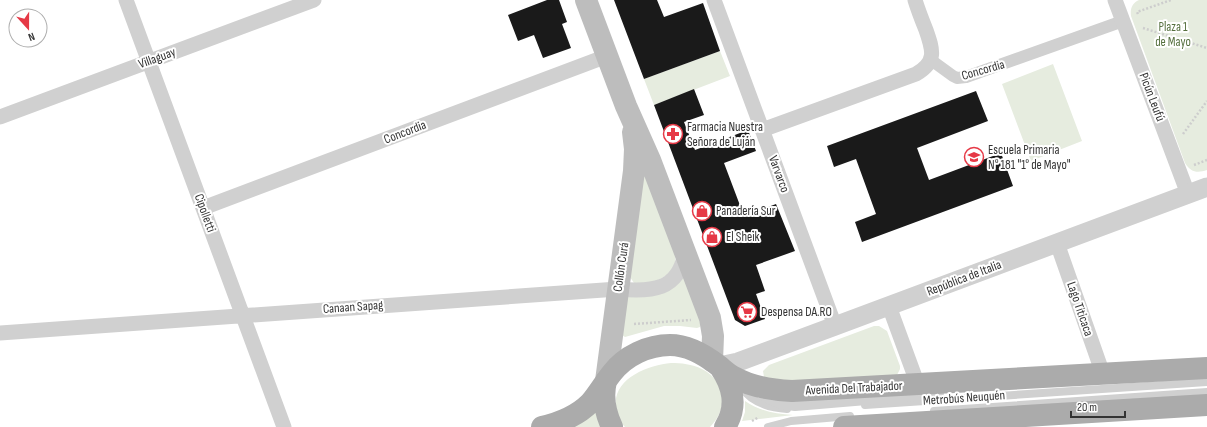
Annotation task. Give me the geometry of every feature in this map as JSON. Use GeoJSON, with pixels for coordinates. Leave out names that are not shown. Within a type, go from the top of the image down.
{"type":"FeatureCollection","features":[{"type":"Feature","properties":{"kind":"main road","name":"Collón Curá"},"geometry":{"type":"LineString","coordinates":[[586,0],[626,106],[645,147],[713,326],[713,344],[721,368]]}},
{"type":"Feature","properties":{"kind":"main road","name":"Collón Curá"},"geometry":{"type":"LineString","coordinates":[[612,427],[605,408],[604,389],[635,159],[634,138],[626,106]]}},
{"type":"Feature","properties":{"kind":"main road","name":"Avenida Del Trabajador"},"geometry":{"type":"LineString","coordinates":[[542,427],[577,413],[590,402],[617,367],[625,360],[634,354],[658,346],[670,345],[682,347],[702,354],[721,368],[763,387],[792,391],[1207,368]]}},
{"type":"Feature","properties":{"kind":"main road"},"geometry":{"type":"LineString","coordinates":[[721,368],[730,384],[734,404],[725,427]]}},
{"type":"Feature","properties":{"kind":"main road"},"geometry":{"type":"LineString","coordinates":[[851,421],[1207,405]]}},
{"type":"Feature","properties":{"kind":"street","name":"Cipolletti"},"geometry":{"type":"LineString","coordinates":[[126,0],[284,427]]}},
{"type":"Feature","properties":{"kind":"street","name":"Villaguay"},"geometry":{"type":"LineString","coordinates":[[0,116],[314,0]]}},
{"type":"Feature","properties":{"kind":"street","name":"Varvarco"},"geometry":{"type":"LineString","coordinates":[[714,0],[835,326]]}},
{"type":"Feature","properties":{"kind":"street"},"geometry":{"type":"LineString","coordinates":[[762,130],[916,74],[923,70],[931,60],[932,54],[930,42],[915,0]]}},
{"type":"Feature","properties":{"kind":"street","name":"Picún Leufú"},"geometry":{"type":"LineString","coordinates":[[1115,0],[1188,194]]}},
{"type":"Feature","properties":{"kind":"street","name":"Concordia"},"geometry":{"type":"LineString","coordinates":[[931,60],[957,78],[966,77],[1123,21]]}},
{"type":"Feature","properties":{"kind":"street","name":"Concordia"},"geometry":{"type":"LineString","coordinates":[[203,208],[607,56]]}},
{"type":"Feature","properties":{"kind":"street","name":"República de Italia"},"geometry":{"type":"LineString","coordinates":[[721,368],[1207,187]]}},
{"type":"Feature","properties":{"kind":"street","name":"Lago Titicaca"},"geometry":{"type":"LineString","coordinates":[[1057,243],[1103,374]]}},
{"type":"Feature","properties":{"kind":"street","name":"Canaan Sapag"},"geometry":{"type":"LineString","coordinates":[[0,333],[618,289],[649,290],[666,284],[678,274],[685,252]]}},
{"type":"Feature","properties":{"kind":"street"},"geometry":{"type":"LineString","coordinates":[[889,306],[918,385]]}},
{"type":"Feature","properties":{"kind":"street"},"geometry":{"type":"LineString","coordinates":[[895,392],[938,393],[795,405],[781,403],[765,396],[790,399],[895,392]]}},
{"type":"Feature","properties":{"kind":"street"},"geometry":{"type":"LineString","coordinates":[[1207,396],[1063,406],[1144,405],[1207,401]]}},
{"type":"Feature","properties":{"kind":"lane","name":"Metrobús Neuquén"},"geometry":{"type":"LineString","coordinates":[[721,368],[746,394],[755,400],[771,406],[792,409],[1207,382]]}},
{"type":"Feature","properties":{"kind":"lane","name":"Metrobús Neuquén"},"geometry":{"type":"LineString","coordinates":[[929,411],[1207,392]]}},
{"type":"Feature","properties":{"kind":"lane"},"geometry":{"type":"LineString","coordinates":[[554,427],[577,413]]}},
{"type":"Feature","properties":{"kind":"lane"},"geometry":{"type":"LineString","coordinates":[[768,427],[792,421],[851,421]]}},
{"type":"Feature","properties":{"kind":"path"},"geometry":{"type":"LineString","coordinates":[[1139,18],[1137,12],[1171,0]]}},
{"type":"Feature","properties":{"kind":"path"},"geometry":{"type":"LineString","coordinates":[[1141,23],[1146,35]]}},
{"type":"Feature","properties":{"kind":"path"},"geometry":{"type":"LineString","coordinates":[[1143,28],[1207,48]]}},
{"type":"Feature","properties":{"kind":"path"},"geometry":{"type":"LineString","coordinates":[[1183,134],[1207,101]]}},
{"type":"Feature","properties":{"kind":"path"},"geometry":{"type":"LineString","coordinates":[[1180,127],[1185,140]]}},
{"type":"Feature","properties":{"kind":"path"},"geometry":{"type":"LineString","coordinates":[[1192,159],[1194,165],[1207,160]]}},
{"type":"Feature","properties":{"kind":"path"},"geometry":{"type":"LineString","coordinates":[[630,324],[693,320]]}},
{"type":"Feature","properties":{"kind":"green space","name":"Plaza 1 de Mayo"},"geometry":{"type":"Polygon","coordinates":[[[1139,0],[1207,0],[1207,170],[1201,172],[1195,171],[1190,169],[1185,163],[1131,16],[1132,6],[1139,0]]]}},
{"type":"Feature","properties":{"kind":"green space"},"geometry":{"type":"Polygon","coordinates":[[[720,51],[730,76],[654,105],[644,79],[720,51]]]}},
{"type":"Feature","properties":{"kind":"green space"},"geometry":{"type":"Polygon","coordinates":[[[1053,64],[1082,141],[1031,161],[1002,84],[1053,64]]]}},
{"type":"Feature","properties":{"kind":"green space"},"geometry":{"type":"Polygon","coordinates":[[[642,161],[676,254],[674,271],[653,283],[634,283],[630,277],[642,161]]]}},
{"type":"Feature","properties":{"kind":"green space"},"geometry":{"type":"Polygon","coordinates":[[[684,277],[702,321],[700,327],[664,326],[625,337],[622,335],[626,298],[684,277]]]}},
{"type":"Feature","properties":{"kind":"green space"},"geometry":{"type":"Polygon","coordinates":[[[874,326],[879,326],[887,331],[900,366],[897,375],[780,385],[764,377],[763,371],[769,365],[874,326]]]}},
{"type":"Feature","properties":{"kind":"green space"},"geometry":{"type":"Polygon","coordinates":[[[671,363],[686,364],[698,367],[710,374],[716,380],[722,395],[722,403],[716,420],[710,427],[625,427],[619,418],[616,407],[616,397],[620,389],[626,381],[642,370],[671,363]]]}},
{"type":"Feature","properties":{"kind":"green space"},"geometry":{"type":"Polygon","coordinates":[[[745,401],[768,411],[793,415],[742,421],[745,412],[745,401]]]}},
{"type":"Feature","properties":{"kind":"green space"},"geometry":{"type":"Polygon","coordinates":[[[593,413],[596,413],[603,427],[569,427],[593,413]]]}},
{"type":"Feature","properties":{"kind":"building"},"geometry":{"type":"Polygon","coordinates":[[[547,0],[559,0],[567,22],[562,24],[571,48],[543,58],[534,35],[518,41],[508,15],[547,0]]]}},
{"type":"Feature","properties":{"kind":"building"},"geometry":{"type":"Polygon","coordinates":[[[614,0],[657,0],[664,17],[703,3],[720,51],[644,79],[614,0]]]}},
{"type":"Feature","properties":{"kind":"building"},"geometry":{"type":"Polygon","coordinates":[[[694,89],[704,115],[684,122],[695,150],[748,130],[756,151],[724,163],[744,216],[776,204],[795,251],[756,265],[765,291],[756,294],[765,319],[745,326],[735,320],[654,105],[694,89]]]}},
{"type":"Feature","properties":{"kind":"building"},"geometry":{"type":"Polygon","coordinates":[[[976,91],[988,121],[917,148],[929,180],[1001,153],[1013,186],[862,242],[855,222],[876,214],[856,159],[834,167],[827,146],[976,91]]]}},
{"type":"Feature","properties":{"kind":"place","name":"Farmacia Nuestra Señora de Luján"},"geometry":{"type":"Point","coordinates":[673,134]}},
{"type":"Feature","properties":{"kind":"place","name":"Escuela Primaria N° 181 \"1° de Mayo\""},"geometry":{"type":"Point","coordinates":[974,157]}},
{"type":"Feature","properties":{"kind":"place","name":"Panadería Sur"},"geometry":{"type":"Point","coordinates":[702,211]}},
{"type":"Feature","properties":{"kind":"place","name":"El Sheik"},"geometry":{"type":"Point","coordinates":[712,237]}},
{"type":"Feature","properties":{"kind":"place","name":"Despensa DA.RO"},"geometry":{"type":"Point","coordinates":[747,312]}}]}
